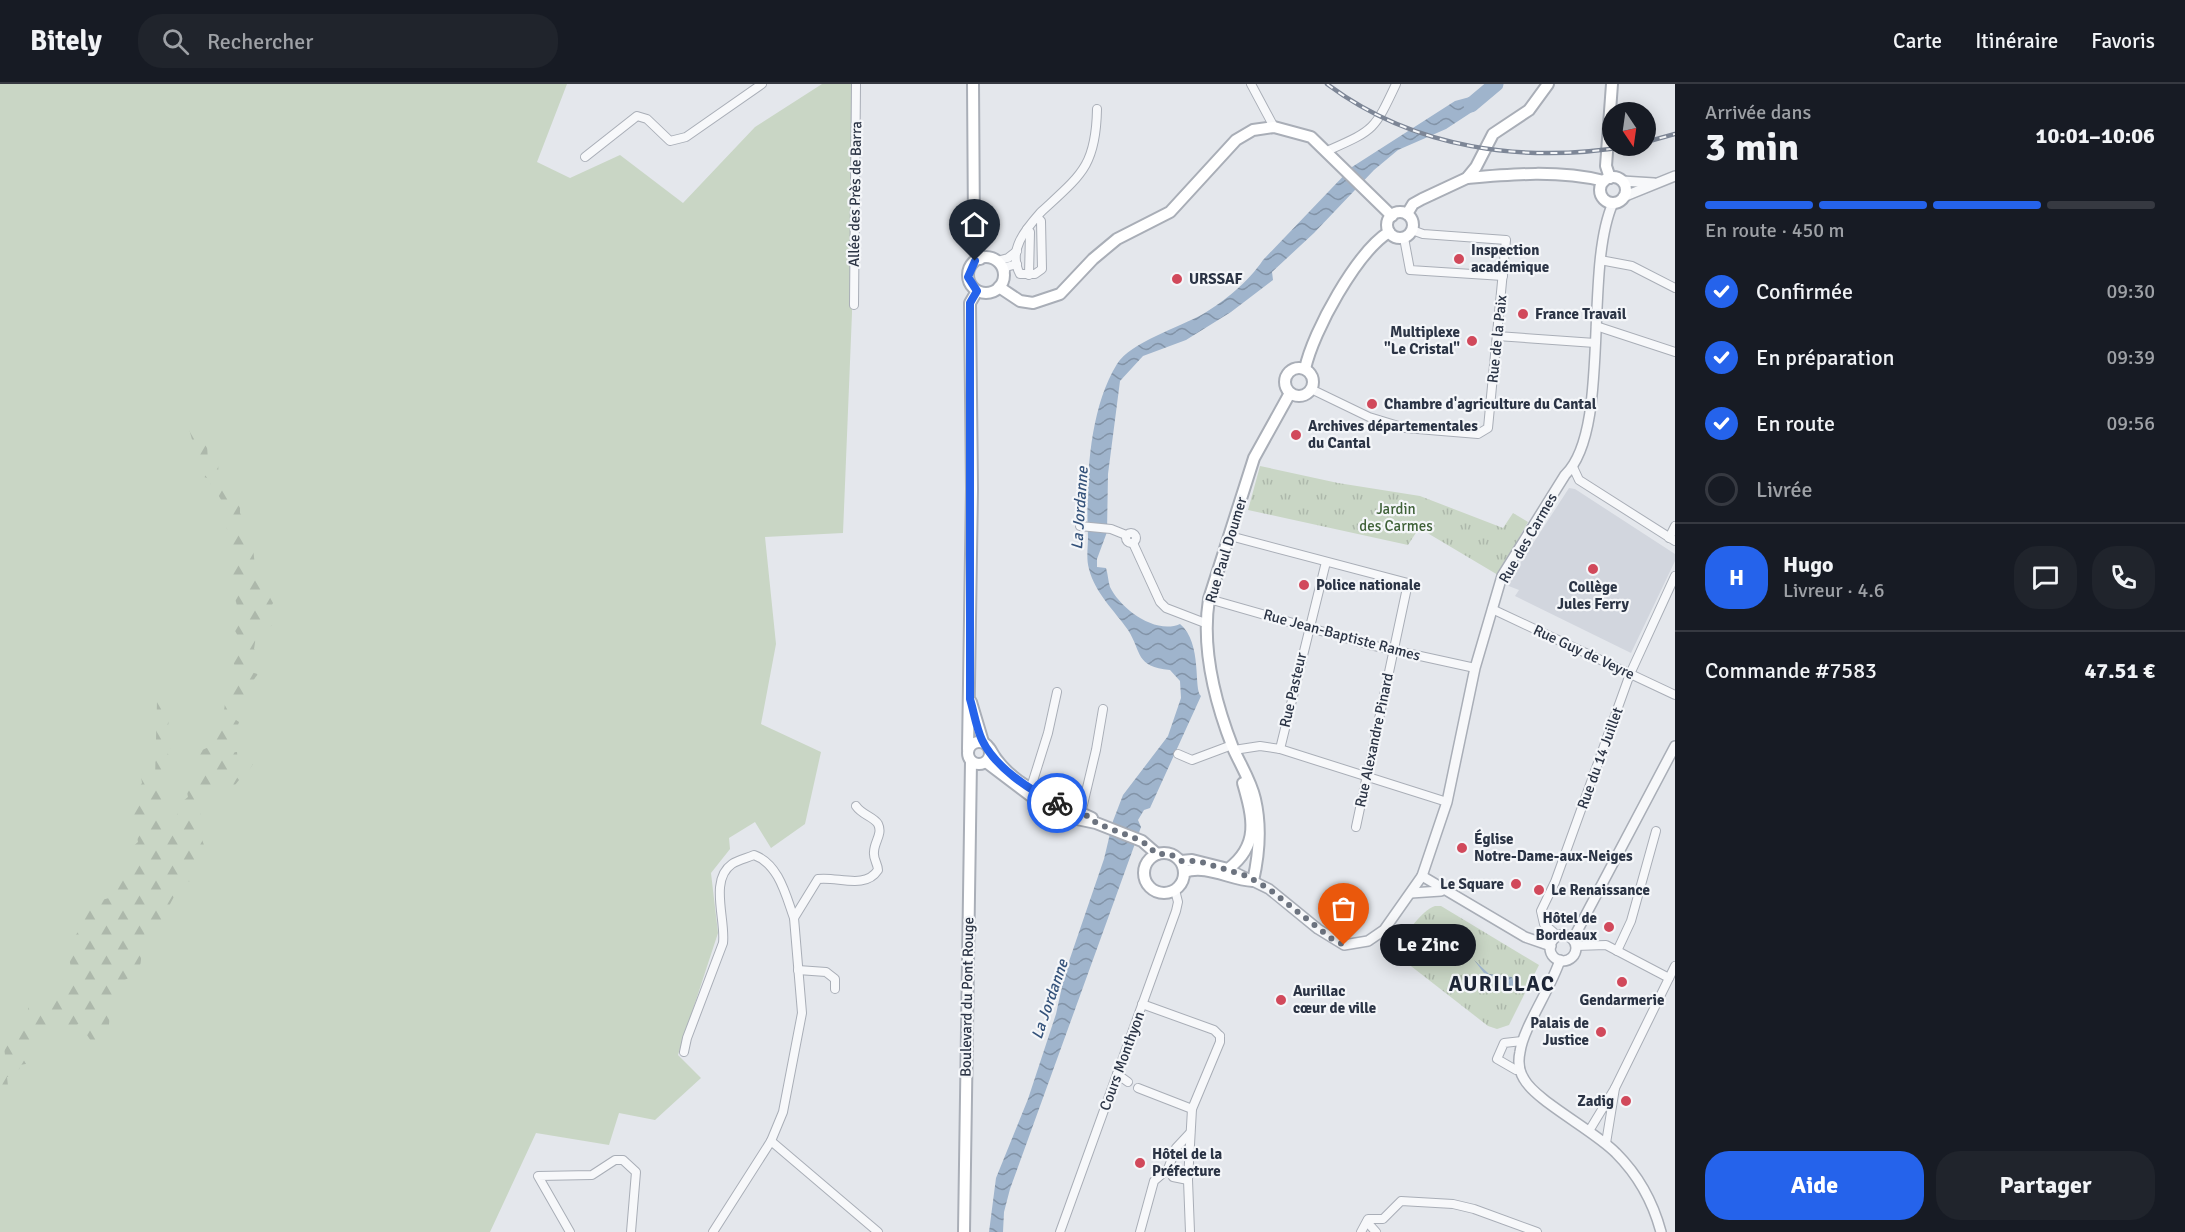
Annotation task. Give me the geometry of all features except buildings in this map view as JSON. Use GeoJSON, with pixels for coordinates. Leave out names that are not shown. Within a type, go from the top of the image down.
{"type":"FeatureCollection","features":[{"type":"Feature","properties":{"kind":"main road"},"geometry":{"type":"LineString","coordinates":[[973,84],[974,228],[980,259]]}},
{"type":"Feature","properties":{"kind":"main road"},"geometry":{"type":"LineString","coordinates":[[1467,178],[1476,167],[1493,134],[1529,110],[1548,84]]}},
{"type":"Feature","properties":{"kind":"main road"},"geometry":{"type":"LineString","coordinates":[[1600,193],[1607,179],[1612,84]]}},
{"type":"Feature","properties":{"kind":"main road"},"geometry":{"type":"LineString","coordinates":[[980,259],[997,261],[1001,282],[1020,301],[1033,303],[1060,294],[1093,259],[1117,239],[1177,206],[1236,140],[1253,130],[1274,127],[1311,136],[1392,216]]}},
{"type":"Feature","properties":{"kind":"main road"},"geometry":{"type":"LineString","coordinates":[[1409,216],[1401,212],[1392,216],[1388,223],[1389,232],[1394,237],[1408,234],[1409,216],[1413,204],[1467,178],[1575,174],[1622,181],[1625,189],[1623,197],[1613,203],[1605,200],[1600,193],[1584,183],[1560,175]]}},
{"type":"Feature","properties":{"kind":"main road"},"geometry":{"type":"LineString","coordinates":[[1409,216],[1425,204],[1465,184],[1494,176]]}},
{"type":"Feature","properties":{"kind":"main road"},"geometry":{"type":"LineString","coordinates":[[1305,369],[1312,345],[1337,298],[1367,250],[1389,232]]}},
{"type":"Feature","properties":{"kind":"main road"},"geometry":{"type":"LineString","coordinates":[[980,259],[969,271],[969,282],[977,291],[988,293],[1001,282]]}},
{"type":"Feature","properties":{"kind":"main road"},"geometry":{"type":"LineString","coordinates":[[970,699],[990,756],[986,762],[978,764],[971,761],[968,749],[970,303],[977,291]]}},
{"type":"Feature","properties":{"kind":"main road"},"geometry":{"type":"LineString","coordinates":[[1297,368],[1305,369],[1312,375],[1311,389],[1304,395],[1290,393],[1285,382],[1287,375],[1297,368]]}},
{"type":"Feature","properties":{"kind":"main road","name":"Rue Paul Doumer"},"geometry":{"type":"LineString","coordinates":[[1228,869],[1243,857],[1250,844],[1249,807],[1208,656],[1205,623],[1209,599],[1254,458],[1290,393]]}},
{"type":"Feature","properties":{"kind":"main road"},"geometry":{"type":"LineString","coordinates":[[968,749],[975,742],[986,746],[999,762],[1029,788],[1081,817]]}},
{"type":"Feature","properties":{"kind":"main road","name":"Rue Paul Doumer"},"geometry":{"type":"LineString","coordinates":[[1233,748],[1254,795],[1258,814],[1257,862],[1253,881]]}},
{"type":"Feature","properties":{"kind":"main road","name":"Boulevard du Pont Rouge"},"geometry":{"type":"LineString","coordinates":[[964,1232],[971,761]]}},
{"type":"Feature","properties":{"kind":"main road"},"geometry":{"type":"LineString","coordinates":[[986,762],[1023,788],[1029,788]]}},
{"type":"Feature","properties":{"kind":"main road"},"geometry":{"type":"LineString","coordinates":[[996,769],[1035,801],[1142,841],[1157,854],[1170,854],[1181,861],[1192,860],[1228,869]]}},
{"type":"Feature","properties":{"kind":"main road"},"geometry":{"type":"LineString","coordinates":[[1035,801],[1051,800]]}},
{"type":"Feature","properties":{"kind":"main road"},"geometry":{"type":"LineString","coordinates":[[1157,854],[1145,868],[1146,880],[1158,892],[1175,890],[1184,879],[1181,861]]}},
{"type":"Feature","properties":{"kind":"main road"},"geometry":{"type":"LineString","coordinates":[[1184,872],[1198,868],[1237,880],[1253,881]]}},
{"type":"Feature","properties":{"kind":"street"},"geometry":{"type":"LineString","coordinates":[[585,157],[637,116],[647,119],[670,141],[686,137],[762,84]]}},
{"type":"Feature","properties":{"kind":"street","name":"Allée des Près de Barra"},"geometry":{"type":"LineString","coordinates":[[854,305],[856,84]]}},
{"type":"Feature","properties":{"kind":"street"},"geometry":{"type":"LineString","coordinates":[[1251,84],[1274,127]]}},
{"type":"Feature","properties":{"kind":"street"},"geometry":{"type":"LineString","coordinates":[[1327,151],[1370,130],[1377,123],[1396,84]]}},
{"type":"Feature","properties":{"kind":"street"},"geometry":{"type":"LineString","coordinates":[[1037,217],[1041,220],[1042,269],[1040,272],[1029,275],[1020,274],[1017,251],[1021,237],[1037,217],[1076,179],[1089,162],[1090,150],[1096,134],[1097,109]]}},
{"type":"Feature","properties":{"kind":"street"},"geometry":{"type":"LineString","coordinates":[[1623,197],[1675,176]]}},
{"type":"Feature","properties":{"kind":"street"},"geometry":{"type":"LineString","coordinates":[[1622,181],[1656,183]]}},
{"type":"Feature","properties":{"kind":"street","name":"Rue des Carmes"},"geometry":{"type":"LineString","coordinates":[[1253,881],[1269,889],[1318,929],[1344,945],[1360,944],[1377,936],[1411,894],[1422,876],[1447,802],[1475,668],[1502,576],[1565,475],[1573,467],[1588,430],[1602,235],[1613,203]]}},
{"type":"Feature","properties":{"kind":"street"},"geometry":{"type":"LineString","coordinates":[[1027,229],[1030,232],[1029,275]]}},
{"type":"Feature","properties":{"kind":"street"},"geometry":{"type":"LineString","coordinates":[[1408,234],[1410,270],[1503,276]]}},
{"type":"Feature","properties":{"kind":"street","name":"Rue de la Paix"},"geometry":{"type":"LineString","coordinates":[[1311,389],[1369,417],[1394,425],[1478,434],[1488,428],[1506,240],[1408,234]]}},
{"type":"Feature","properties":{"kind":"street"},"geometry":{"type":"LineString","coordinates":[[997,261],[1008,258],[1017,251]]}},
{"type":"Feature","properties":{"kind":"street"},"geometry":{"type":"LineString","coordinates":[[1600,260],[1632,266],[1675,288]]}},
{"type":"Feature","properties":{"kind":"street"},"geometry":{"type":"LineString","coordinates":[[1001,282],[1006,267],[1017,264]]}},
{"type":"Feature","properties":{"kind":"street"},"geometry":{"type":"LineString","coordinates":[[1596,326],[1675,352]]}},
{"type":"Feature","properties":{"kind":"street"},"geometry":{"type":"LineString","coordinates":[[1497,336],[1595,343]]}},
{"type":"Feature","properties":{"kind":"street"},"geometry":{"type":"LineString","coordinates":[[1573,467],[1579,480],[1672,539],[1675,526]]}},
{"type":"Feature","properties":{"kind":"street"},"geometry":{"type":"LineString","coordinates":[[1080,526],[1111,529],[1126,535],[1127,541],[1132,543],[1160,602],[1166,608],[1205,623]]}},
{"type":"Feature","properties":{"kind":"street"},"geometry":{"type":"LineString","coordinates":[[1230,536],[1326,562]]}},
{"type":"Feature","properties":{"kind":"street","name":"Rue Alexandre Pinard"},"geometry":{"type":"LineString","coordinates":[[1326,562],[1408,583],[1356,827]]}},
{"type":"Feature","properties":{"kind":"street","name":"Rue Pasteur"},"geometry":{"type":"LineString","coordinates":[[1280,749],[1308,627],[1326,562]]}},
{"type":"Feature","properties":{"kind":"street","name":"Rue du 14 Juillet"},"geometry":{"type":"LineString","coordinates":[[1558,936],[1544,924],[1541,911],[1555,882],[1630,674],[1675,576]]}},
{"type":"Feature","properties":{"kind":"street","name":"Rue Jean-Baptiste Rames"},"geometry":{"type":"LineString","coordinates":[[1209,599],[1392,650],[1475,668]]}},
{"type":"Feature","properties":{"kind":"street","name":"Rue Guy de Veyre"},"geometry":{"type":"LineString","coordinates":[[1492,609],[1675,695]]}},
{"type":"Feature","properties":{"kind":"street"},"geometry":{"type":"LineString","coordinates":[[1029,788],[1048,733],[1057,692]]}},
{"type":"Feature","properties":{"kind":"street"},"geometry":{"type":"LineString","coordinates":[[1081,817],[1103,709]]}},
{"type":"Feature","properties":{"kind":"street"},"geometry":{"type":"LineString","coordinates":[[1178,754],[1192,760],[1233,748],[1260,746],[1280,749],[1447,802]]}},
{"type":"Feature","properties":{"kind":"street"},"geometry":{"type":"LineString","coordinates":[[1669,978],[1617,951],[1597,944],[1575,943],[1566,935],[1558,936],[1551,946],[1553,956],[1560,960],[1572,958],[1575,943],[1675,746]]}},
{"type":"Feature","properties":{"kind":"street"},"geometry":{"type":"LineString","coordinates":[[794,918],[818,879],[863,880],[874,876],[878,870],[873,851],[880,834],[879,825],[874,819],[862,814],[856,806]]}},
{"type":"Feature","properties":{"kind":"street"},"geometry":{"type":"LineString","coordinates":[[1617,951],[1631,921],[1656,831]]}},
{"type":"Feature","properties":{"kind":"street"},"geometry":{"type":"LineString","coordinates":[[684,1052],[687,1038],[723,943],[725,929],[720,890],[722,874],[732,865],[754,855],[764,858],[778,877],[794,918],[802,1013],[783,1112],[771,1141],[713,1232]]}},
{"type":"Feature","properties":{"kind":"street"},"geometry":{"type":"LineString","coordinates":[[1228,869],[1253,881]]}},
{"type":"Feature","properties":{"kind":"street"},"geometry":{"type":"LineString","coordinates":[[1422,876],[1525,937],[1551,946]]}},
{"type":"Feature","properties":{"kind":"street","name":"Cours Monthyon"},"geometry":{"type":"LineString","coordinates":[[1060,1232],[1176,911],[1175,890]]}},
{"type":"Feature","properties":{"kind":"street"},"geometry":{"type":"LineString","coordinates":[[1411,894],[1428,890],[1446,892]]}},
{"type":"Feature","properties":{"kind":"street"},"geometry":{"type":"LineString","coordinates":[[1560,960],[1550,988],[1522,1041],[1520,1069],[1527,1084],[1606,1143],[1639,1182],[1657,1217],[1660,1232]]}},
{"type":"Feature","properties":{"kind":"street"},"geometry":{"type":"LineString","coordinates":[[1589,1131],[1615,1088],[1675,966]]}},
{"type":"Feature","properties":{"kind":"street"},"geometry":{"type":"LineString","coordinates":[[798,970],[826,972],[835,980],[835,989]]}},
{"type":"Feature","properties":{"kind":"street"},"geometry":{"type":"LineString","coordinates":[[1142,1004],[1222,1035],[1192,1109],[1193,1120],[1190,1133],[1192,1142],[1188,1180],[1190,1232]]}},
{"type":"Feature","properties":{"kind":"street"},"geometry":{"type":"LineString","coordinates":[[1520,1069],[1516,1070],[1497,1059],[1504,1043],[1522,1041]]}},
{"type":"Feature","properties":{"kind":"street"},"geometry":{"type":"LineString","coordinates":[[1117,1074],[1128,1082]]}},
{"type":"Feature","properties":{"kind":"street"},"geometry":{"type":"LineString","coordinates":[[1606,1143],[1615,1088]]}},
{"type":"Feature","properties":{"kind":"street"},"geometry":{"type":"LineString","coordinates":[[1138,1089],[1192,1109]]}},
{"type":"Feature","properties":{"kind":"street"},"geometry":{"type":"LineString","coordinates":[[1140,1232],[1154,1181],[1168,1169],[1176,1148],[1190,1133]]}},
{"type":"Feature","properties":{"kind":"street"},"geometry":{"type":"LineString","coordinates":[[771,1141],[878,1232]]}},
{"type":"Feature","properties":{"kind":"street"},"geometry":{"type":"LineString","coordinates":[[568,1231],[538,1176],[592,1175],[615,1160],[623,1160],[636,1172],[631,1232]]}},
{"type":"Feature","properties":{"kind":"street"},"geometry":{"type":"LineString","coordinates":[[1168,1169],[1173,1177],[1188,1180]]}},
{"type":"Feature","properties":{"kind":"street"},"geometry":{"type":"LineString","coordinates":[[1361,1232],[1368,1219],[1383,1219],[1390,1214],[1396,1203],[1401,1201],[1453,1204],[1537,1232]]}},
{"type":"Feature","properties":{"kind":"street"},"geometry":{"type":"LineString","coordinates":[[1367,1222],[1376,1232]]}},
{"type":"Feature","properties":{"kind":"shaded area","name":"Collège Jules Ferry"},"geometry":{"type":"Polygon","coordinates":[[[1569,488],[1575,489],[1675,554],[1675,561],[1631,653],[1515,596],[1519,590],[1506,585],[1569,488]]]}},
{"type":"Feature","properties":{"kind":"green space"},"geometry":{"type":"Polygon","coordinates":[[[0,84],[567,84],[537,162],[570,178],[620,155],[683,203],[755,127],[822,84],[852,84],[852,313],[843,533],[765,537],[776,644],[761,724],[821,752],[805,824],[771,848],[755,822],[729,838],[730,849],[711,873],[718,933],[678,1055],[701,1078],[655,1120],[619,1113],[609,1145],[536,1133],[490,1232],[0,1232],[0,84]]]}},
{"type":"Feature","properties":{"kind":"green space"},"geometry":{"type":"Polygon","coordinates":[[[188,425],[207,445],[208,461],[218,463],[219,481],[240,503],[240,513],[245,521],[241,529],[252,539],[256,575],[267,579],[271,591],[268,594],[273,603],[271,607],[278,616],[275,625],[257,630],[254,649],[259,654],[250,672],[258,674],[252,682],[258,687],[258,694],[254,693],[249,696],[246,711],[239,714],[236,711],[233,718],[239,722],[231,748],[225,753],[237,752],[238,762],[245,764],[244,756],[250,756],[253,764],[247,773],[236,776],[239,780],[231,790],[229,784],[224,785],[224,770],[215,780],[218,784],[214,795],[205,798],[197,826],[204,845],[197,856],[189,882],[187,879],[177,882],[177,891],[161,921],[165,925],[158,936],[152,928],[144,930],[147,950],[141,957],[140,966],[121,982],[120,990],[110,997],[104,1010],[110,1013],[108,1036],[101,1044],[93,1044],[87,1035],[86,1022],[78,1024],[71,1031],[65,1027],[63,1012],[39,1034],[31,1063],[20,1065],[18,1075],[7,1077],[8,1086],[0,1092],[0,1060],[5,1055],[3,1038],[9,1034],[9,1027],[19,1024],[19,1013],[28,1012],[28,1003],[39,995],[50,995],[63,981],[61,972],[71,968],[68,952],[77,954],[84,945],[75,936],[81,928],[76,919],[87,904],[109,898],[112,882],[124,860],[133,862],[130,849],[138,842],[135,824],[129,817],[132,798],[142,783],[141,776],[147,774],[155,779],[157,701],[169,715],[168,728],[174,736],[170,749],[166,750],[169,756],[164,780],[168,788],[168,795],[161,809],[163,813],[161,817],[167,830],[173,824],[176,830],[178,805],[188,797],[186,787],[189,777],[195,776],[197,760],[202,750],[209,747],[210,726],[221,725],[223,718],[227,689],[235,668],[231,652],[239,638],[234,629],[237,617],[236,602],[226,586],[233,582],[228,566],[225,518],[231,509],[226,508],[217,493],[212,492],[210,479],[201,476],[202,463],[194,458],[191,451],[193,443],[188,425]]]}},
{"type":"Feature","properties":{"kind":"green space","name":"Jardin des Carmes"},"geometry":{"type":"Polygon","coordinates":[[[1260,466],[1338,483],[1420,496],[1503,528],[1513,513],[1528,522],[1498,575],[1419,528],[1408,545],[1248,510],[1260,466]]]}},
{"type":"Feature","properties":{"kind":"green space"},"geometry":{"type":"Polygon","coordinates":[[[1435,906],[1441,906],[1539,965],[1509,1025],[1497,1029],[1488,1026],[1398,956],[1401,944],[1411,928],[1423,913],[1435,906]]]}},
{"type":"Feature","properties":{"kind":"water"},"geometry":{"type":"Polygon","coordinates":[[[1488,92],[1472,112],[1446,129],[1398,150],[1374,170],[1314,233],[1272,272],[1273,280],[1231,312],[1186,340],[1143,356],[1120,381],[1108,474],[1107,532],[1097,559],[1097,567],[1106,568],[1110,587],[1115,595],[1139,618],[1160,626],[1180,624],[1187,632],[1195,654],[1201,696],[1150,808],[1144,810],[1138,820],[1141,827],[1010,1189],[1004,1212],[1003,1232],[989,1232],[996,1178],[1028,1099],[1056,1014],[1065,973],[1104,859],[1113,821],[1123,795],[1168,736],[1181,698],[1180,681],[1170,670],[1151,666],[1141,657],[1128,630],[1096,586],[1088,565],[1088,494],[1091,448],[1100,403],[1107,383],[1117,364],[1133,349],[1203,314],[1236,290],[1352,167],[1455,101],[1488,92]]]}},
{"type":"Feature","properties":{"kind":"water"},"geometry":{"type":"Polygon","coordinates":[[[1442,929],[1451,933],[1457,952],[1448,949],[1431,958],[1424,949],[1424,941],[1430,934],[1442,929]]]}},
{"type":"Feature","properties":{"kind":"water"},"geometry":{"type":"Polygon","coordinates":[[[1474,960],[1489,974],[1512,977],[1514,985],[1507,988],[1502,980],[1484,973],[1474,960]]]}},
{"type":"Feature","properties":{"kind":"waterway","name":"La Jordanne"},"geometry":{"type":"LineString","coordinates":[[1471,105],[1496,84]]}},
{"type":"Feature","properties":{"kind":"railway"},"geometry":{"type":"LineString","coordinates":[[1327,84],[1361,106],[1396,124],[1433,137],[1471,146],[1510,151],[1550,153],[1602,150]]}},
{"type":"Feature","properties":{"kind":"railway"},"geometry":{"type":"LineString","coordinates":[[1656,139],[1675,134]]}},
{"type":"Feature","properties":{"kind":"way so far"},"geometry":{"type":"LineString","coordinates":[[1057,803],[1092,818],[1096,823],[1142,841],[1157,854],[1170,854],[1181,861],[1198,861],[1247,876],[1269,889],[1318,929],[1344,945]]}},
{"type":"Feature","properties":{"kind":"place","name":"Inspection académique"},"geometry":{"type":"Point","coordinates":[1459,259]}},
{"type":"Feature","properties":{"kind":"place","name":"URSSAF"},"geometry":{"type":"Point","coordinates":[1177,279]}},
{"type":"Feature","properties":{"kind":"place","name":"France Travail"},"geometry":{"type":"Point","coordinates":[1523,314]}},
{"type":"Feature","properties":{"kind":"place","name":"Multiplexe \"Le Cristal\""},"geometry":{"type":"Point","coordinates":[1472,341]}},
{"type":"Feature","properties":{"kind":"place","name":"Chambre d'agriculture du Cantal"},"geometry":{"type":"Point","coordinates":[1372,404]}},
{"type":"Feature","properties":{"kind":"place","name":"Archives départementales du Cantal"},"geometry":{"type":"Point","coordinates":[1296,435]}},
{"type":"Feature","properties":{"kind":"place","name":"Collège Jules Ferry"},"geometry":{"type":"Point","coordinates":[1593,569]}},
{"type":"Feature","properties":{"kind":"place","name":"Police nationale"},"geometry":{"type":"Point","coordinates":[1304,585]}},
{"type":"Feature","properties":{"kind":"place","name":"Église Notre-Dame-aux-Neiges"},"geometry":{"type":"Point","coordinates":[1462,848]}},
{"type":"Feature","properties":{"kind":"place","name":"Le Square"},"geometry":{"type":"Point","coordinates":[1516,884]}},
{"type":"Feature","properties":{"kind":"place","name":"Le Renaissance"},"geometry":{"type":"Point","coordinates":[1539,890]}},
{"type":"Feature","properties":{"kind":"place","name":"Hôtel de Bordeaux"},"geometry":{"type":"Point","coordinates":[1609,927]}},
{"type":"Feature","properties":{"kind":"place","name":"Le Zinc"},"geometry":{"type":"Point","coordinates":[1344,945]}},
{"type":"Feature","properties":{"kind":"place","name":"Gendarmerie"},"geometry":{"type":"Point","coordinates":[1622,982]}},
{"type":"Feature","properties":{"kind":"place","name":"Aurillac cœur de ville"},"geometry":{"type":"Point","coordinates":[1281,1000]}},
{"type":"Feature","properties":{"kind":"place","name":"Palais de Justice"},"geometry":{"type":"Point","coordinates":[1601,1032]}},
{"type":"Feature","properties":{"kind":"place","name":"Zadig"},"geometry":{"type":"Point","coordinates":[1626,1101]}},
{"type":"Feature","properties":{"kind":"place","name":"Hôtel de la Préfecture"},"geometry":{"type":"Point","coordinates":[1140,1163]}},
{"type":"Feature","properties":{"kind":"district","name":"AURILLAC"},"geometry":{"type":"Point","coordinates":[1502,984]}},
{"type":"Feature","properties":{"kind":"route"},"geometry":{"type":"LineString","coordinates":[[975,261],[968,277],[972,287],[977,291],[970,303],[972,489],[970,699],[983,742],[988,746],[994,758],[1029,788],[1057,803]]}}]}
